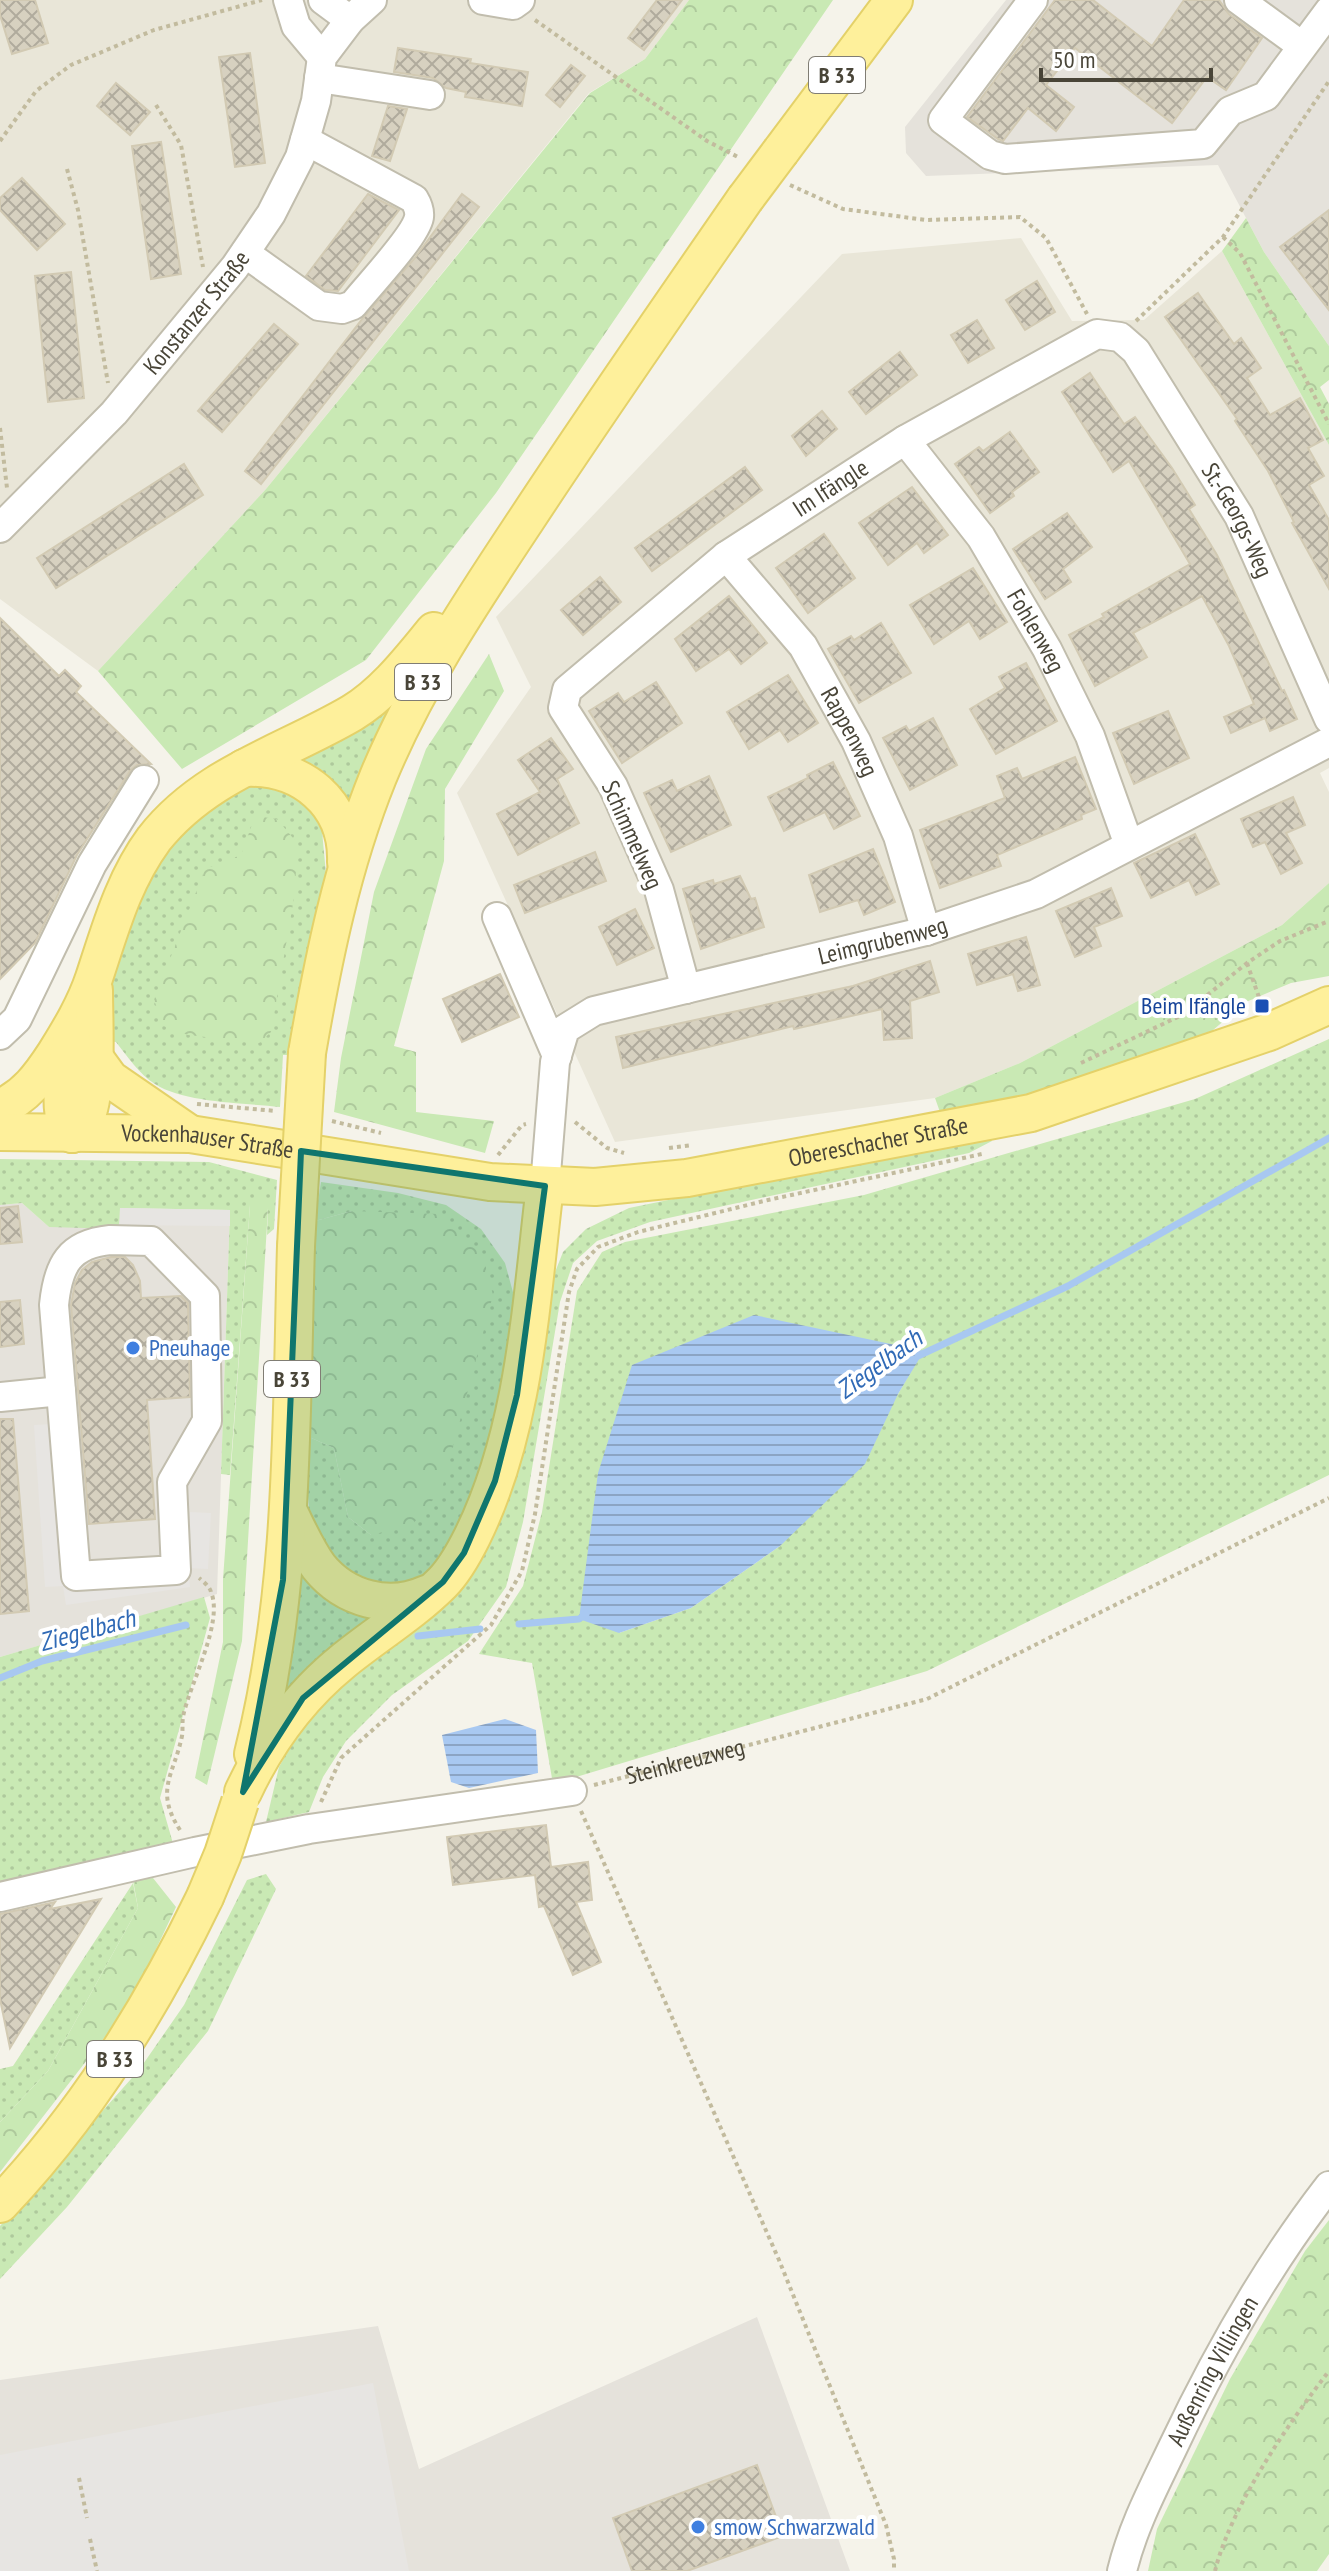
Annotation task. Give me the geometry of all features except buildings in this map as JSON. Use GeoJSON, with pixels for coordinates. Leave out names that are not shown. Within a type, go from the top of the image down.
{"type":"FeatureCollection","features":[{"type":"Feature","properties":{"kind":"main road","name":"B 33"},"geometry":{"type":"LineString","coordinates":[[0,2204],[50,2148],[120,2053],[165,1977],[205,1897],[242,1797],[274,1648],[289,1512],[296,1246],[307,1053],[325,956],[346,869],[378,778],[420,688],[445,644],[531,512],[745,199],[782,166],[894,0]]}},
{"type":"Feature","properties":{"kind":"main road"},"geometry":{"type":"LineString","coordinates":[[94,979],[94,1057],[88,1112],[82,1125],[72,1134],[64,1125],[61,1111],[77,1019],[129,881],[154,840],[195,798],[244,768],[353,712],[377,694],[531,512]]}},
{"type":"Feature","properties":{"kind":"main road"},"geometry":{"type":"LineString","coordinates":[[244,768],[277,769],[307,783],[320,794],[339,820],[345,844],[346,869]]}},
{"type":"Feature","properties":{"kind":"main road","name":"Obereschacher Straße"},"geometry":{"type":"LineString","coordinates":[[412,1168],[490,1182],[545,1186],[595,1187],[687,1178],[1031,1113],[1269,1032],[1329,1005]]}},
{"type":"Feature","properties":{"kind":"main road"},"geometry":{"type":"LineString","coordinates":[[0,1108],[14,1101],[38,1080],[77,1019]]}},
{"type":"Feature","properties":{"kind":"main road"},"geometry":{"type":"LineString","coordinates":[[94,1057],[110,1079],[190,1134]]}},
{"type":"Feature","properties":{"kind":"main road","name":"Vockenhauser Straße"},"geometry":{"type":"LineString","coordinates":[[0,1132],[190,1134],[412,1168]]}},
{"type":"Feature","properties":{"kind":"main road"},"geometry":{"type":"LineString","coordinates":[[242,1797],[269,1742],[303,1698],[343,1661],[443,1582],[464,1553],[483,1516],[505,1447],[529,1320],[545,1186]]}},
{"type":"Feature","properties":{"kind":"main road"},"geometry":{"type":"LineString","coordinates":[[289,1512],[316,1564],[337,1585],[349,1592],[363,1598],[391,1602],[406,1601],[433,1591]]}},
{"type":"Feature","properties":{"kind":"street"},"geometry":{"type":"LineString","coordinates":[[288,0],[296,26],[321,67],[430,95]]}},
{"type":"Feature","properties":{"kind":"street"},"geometry":{"type":"LineString","coordinates":[[323,0],[350,20]]}},
{"type":"Feature","properties":{"kind":"street"},"geometry":{"type":"LineString","coordinates":[[321,67],[350,20],[372,0]]}},
{"type":"Feature","properties":{"kind":"street"},"geometry":{"type":"LineString","coordinates":[[483,0],[516,2]]}},
{"type":"Feature","properties":{"kind":"street"},"geometry":{"type":"LineString","coordinates":[[1033,0],[943,120],[990,155],[1005,159],[1203,144],[1230,111],[1266,96],[1329,11]]}},
{"type":"Feature","properties":{"kind":"street"},"geometry":{"type":"LineString","coordinates":[[1239,0],[1302,46]]}},
{"type":"Feature","properties":{"kind":"street","name":"Konstanzer Straße"},"geometry":{"type":"LineString","coordinates":[[5,523],[114,413],[245,253],[271,214],[300,157],[316,101],[321,67]]}},
{"type":"Feature","properties":{"kind":"street"},"geometry":{"type":"LineString","coordinates":[[245,253],[319,306],[342,309],[353,305],[409,236],[419,219],[419,206],[414,199],[305,140]]}},
{"type":"Feature","properties":{"kind":"street","name":"Im Ifängle"},"geometry":{"type":"LineString","coordinates":[[567,690],[726,556],[905,440],[1109,335]]}},
{"type":"Feature","properties":{"kind":"street","name":"St.-Georgs-Weg"},"geometry":{"type":"LineString","coordinates":[[1109,335],[1136,351],[1239,516],[1329,719]]}},
{"type":"Feature","properties":{"kind":"street","name":"Fohlenweg"},"geometry":{"type":"LineString","coordinates":[[905,440],[981,537],[1047,649],[1090,736],[1129,845]]}},
{"type":"Feature","properties":{"kind":"street","name":"Rappenweg"},"geometry":{"type":"LineString","coordinates":[[726,556],[803,646],[856,741],[898,836],[926,931]]}},
{"type":"Feature","properties":{"kind":"street","name":"Schimmelweg"},"geometry":{"type":"LineString","coordinates":[[567,690],[563,708],[613,786],[659,890],[686,989]]}},
{"type":"Feature","properties":{"kind":"street","name":"Leimgrubenweg"},"geometry":{"type":"LineString","coordinates":[[545,1186],[557,1056],[565,1029],[594,1011],[926,931],[1036,894],[1329,742]]}},
{"type":"Feature","properties":{"kind":"street"},"geometry":{"type":"LineString","coordinates":[[0,1035],[17,1019],[92,864],[144,780]]}},
{"type":"Feature","properties":{"kind":"street"},"geometry":{"type":"LineString","coordinates":[[497,917],[557,1056]]}},
{"type":"Feature","properties":{"kind":"street"},"geometry":{"type":"LineString","coordinates":[[151,1241],[205,1296],[207,1421],[172,1482],[176,1570],[76,1576],[61,1391],[54,1305],[60,1273],[67,1261],[83,1245],[95,1242],[151,1241]]}},
{"type":"Feature","properties":{"kind":"street"},"geometry":{"type":"LineString","coordinates":[[0,1397],[61,1391]]}},
{"type":"Feature","properties":{"kind":"street"},"geometry":{"type":"LineString","coordinates":[[0,1897],[309,1829],[572,1791]]}},
{"type":"Feature","properties":{"kind":"street","name":"Außenring Villingen"},"geometry":{"type":"LineString","coordinates":[[1122,2571],[1131,2535],[1212,2366],[1305,2217],[1329,2186]]}},
{"type":"Feature","properties":{"kind":"path"},"geometry":{"type":"LineString","coordinates":[[0,141],[36,91],[71,65],[154,30],[262,0]]}},
{"type":"Feature","properties":{"kind":"path"},"geometry":{"type":"LineString","coordinates":[[516,2],[707,141],[745,161]]}},
{"type":"Feature","properties":{"kind":"path"},"geometry":{"type":"LineString","coordinates":[[782,166],[843,209],[926,220],[1020,217],[1046,238],[1109,335],[1223,237],[1329,81]]}},
{"type":"Feature","properties":{"kind":"path"},"geometry":{"type":"LineString","coordinates":[[156,105],[181,145],[209,297]]}},
{"type":"Feature","properties":{"kind":"path"},"geometry":{"type":"LineString","coordinates":[[67,169],[78,210],[114,413]]}},
{"type":"Feature","properties":{"kind":"path"},"geometry":{"type":"LineString","coordinates":[[1223,237],[1240,253],[1329,424]]}},
{"type":"Feature","properties":{"kind":"path"},"geometry":{"type":"LineString","coordinates":[[0,428],[5,523]]}},
{"type":"Feature","properties":{"kind":"path"},"geometry":{"type":"LineString","coordinates":[[1075,1066],[1184,1014],[1247,963],[1280,941],[1329,921]]}},
{"type":"Feature","properties":{"kind":"path"},"geometry":{"type":"LineString","coordinates":[[1247,963],[1262,1006]]}},
{"type":"Feature","properties":{"kind":"path"},"geometry":{"type":"LineString","coordinates":[[573,1121],[607,1148],[626,1154]]}},
{"type":"Feature","properties":{"kind":"path"},"geometry":{"type":"LineString","coordinates":[[657,1150],[704,1144]]}},
{"type":"Feature","properties":{"kind":"path"},"geometry":{"type":"LineString","coordinates":[[309,1829],[341,1758],[491,1625],[522,1571],[535,1514],[569,1292],[577,1269],[598,1247],[638,1232],[768,1200],[992,1152]]}},
{"type":"Feature","properties":{"kind":"path","name":"Steinkreuzweg"},"geometry":{"type":"LineString","coordinates":[[572,1791],[927,1699],[1329,1498]]}},
{"type":"Feature","properties":{"kind":"path"},"geometry":{"type":"LineString","coordinates":[[176,1570],[196,1573],[211,1592],[213,1621],[183,1717],[182,1737],[167,1779],[166,1795],[172,1817],[195,1852]]}},
{"type":"Feature","properties":{"kind":"path"},"geometry":{"type":"LineString","coordinates":[[572,1791],[779,2260],[886,2525],[894,2571]]}},
{"type":"Feature","properties":{"kind":"path"},"geometry":{"type":"LineString","coordinates":[[1215,2571],[1221,2548],[1256,2479],[1329,2371]]}},
{"type":"Feature","properties":{"kind":"path"},"geometry":{"type":"LineString","coordinates":[[79,2478],[87,2518]]}},
{"type":"Feature","properties":{"kind":"path"},"geometry":{"type":"LineString","coordinates":[[90,2539],[97,2571]]}},
{"type":"Feature","properties":{"kind":"highlighted area"},"geometry":{"type":"Polygon","coordinates":[[[301,1151],[545,1186],[517,1395],[495,1481],[464,1553],[443,1582],[303,1698],[243,1792],[283,1580],[301,1151]]]}},
{"type":"Feature","properties":{"kind":"shaded area"},"geometry":{"type":"Polygon","coordinates":[[[0,0],[689,0],[645,59],[589,93],[266,489],[98,671],[0,599],[0,0]]]}},
{"type":"Feature","properties":{"kind":"shaded area"},"geometry":{"type":"Polygon","coordinates":[[[1006,0],[1329,0],[1329,346],[1264,252],[1218,165],[926,176],[906,153],[905,127],[1006,0]]]}},
{"type":"Feature","properties":{"kind":"shaded area"},"geometry":{"type":"Polygon","coordinates":[[[1021,238],[1072,321],[1144,320],[1222,251],[1329,445],[1329,768],[1320,773],[1329,792],[1329,883],[1282,925],[1020,1063],[935,1098],[615,1142],[457,793],[531,687],[496,617],[842,254],[1021,238]]]}},
{"type":"Feature","properties":{"kind":"shaded area"},"geometry":{"type":"Polygon","coordinates":[[[22,1203],[49,1227],[120,1208],[230,1210],[217,1594],[0,1657],[0,1205],[22,1203]]]}},
{"type":"Feature","properties":{"kind":"shaded area"},"geometry":{"type":"Polygon","coordinates":[[[120,1208],[230,1210],[230,1226],[119,1225],[120,1208]]]}},
{"type":"Feature","properties":{"kind":"shaded area"},"geometry":{"type":"Polygon","coordinates":[[[53,1424],[63,1585],[187,1568],[190,1512],[211,1513],[208,1569],[188,1568],[190,1587],[66,1605],[63,1586],[45,1587],[34,1425],[53,1424]]]}},
{"type":"Feature","properties":{"kind":"shaded area"},"geometry":{"type":"Polygon","coordinates":[[[757,2317],[850,2571],[0,2571],[0,2380],[378,2326],[419,2469],[757,2317]]]}},
{"type":"Feature","properties":{"kind":"shaded area"},"geometry":{"type":"Polygon","coordinates":[[[373,2383],[409,2571],[0,2571],[0,2455],[373,2383]]]}},
{"type":"Feature","properties":{"kind":"green space"},"geometry":{"type":"Polygon","coordinates":[[[689,0],[833,0],[496,493],[366,660],[182,769],[98,671],[266,489],[590,93],[645,59],[689,0]]]}},
{"type":"Feature","properties":{"kind":"green space"},"geometry":{"type":"Polygon","coordinates":[[[1246,218],[1264,252],[1329,346],[1329,380],[1320,387],[1329,404],[1329,445],[1222,251],[1246,218]]]}},
{"type":"Feature","properties":{"kind":"green space"},"geometry":{"type":"Polygon","coordinates":[[[489,654],[504,691],[445,789],[444,861],[394,1046],[416,1052],[416,1112],[494,1121],[485,1153],[334,1112],[341,1058],[374,892],[426,749],[489,654]]]}},
{"type":"Feature","properties":{"kind":"green space"},"geometry":{"type":"Polygon","coordinates":[[[405,680],[344,818],[284,763],[405,680]]]}},
{"type":"Feature","properties":{"kind":"green space"},"geometry":{"type":"Polygon","coordinates":[[[263,784],[290,790],[310,808],[322,831],[326,874],[290,1055],[283,1055],[280,1107],[198,1099],[155,1084],[116,1042],[106,1041],[103,1007],[139,890],[186,821],[231,792],[263,784]]]}},
{"type":"Feature","properties":{"kind":"green space"},"geometry":{"type":"Polygon","coordinates":[[[255,816],[277,819],[298,844],[294,898],[271,1032],[259,1043],[188,1035],[164,1026],[154,1000],[205,869],[241,855],[255,816]]]}},
{"type":"Feature","properties":{"kind":"green space"},"geometry":{"type":"Polygon","coordinates":[[[1329,883],[1329,976],[1291,983],[1246,1002],[1199,1042],[1083,1081],[941,1115],[935,1098],[1020,1063],[1282,925],[1329,883]]]}},
{"type":"Feature","properties":{"kind":"green space"},"geometry":{"type":"Polygon","coordinates":[[[1329,1039],[1329,1475],[927,1671],[553,1784],[532,1663],[479,1654],[523,1586],[542,1512],[577,1291],[602,1252],[625,1242],[864,1195],[1195,1099],[1329,1039]],[[923,1351],[619,1633],[691,1608],[780,1546],[898,1394],[923,1351]]]}},
{"type":"Feature","properties":{"kind":"green space"},"geometry":{"type":"Polygon","coordinates":[[[988,1135],[992,1141],[969,1153],[650,1222],[597,1241],[573,1263],[560,1302],[523,1522],[506,1587],[468,1641],[392,1695],[346,1741],[323,1777],[309,1812],[266,1822],[279,1767],[308,1715],[450,1602],[481,1553],[546,1295],[563,1252],[586,1229],[629,1208],[988,1135]]]}},
{"type":"Feature","properties":{"kind":"green space"},"geometry":{"type":"Polygon","coordinates":[[[0,1159],[209,1162],[277,1180],[274,1229],[267,1235],[268,1208],[250,1205],[230,1475],[221,1474],[230,1210],[121,1208],[119,1229],[49,1227],[22,1203],[0,1205],[0,1159]]]}},
{"type":"Feature","properties":{"kind":"green space"},"geometry":{"type":"Polygon","coordinates":[[[321,1182],[398,1193],[446,1205],[481,1229],[505,1263],[514,1296],[500,1411],[461,1528],[436,1566],[407,1585],[377,1590],[323,1555],[310,1518],[306,1474],[309,1437],[334,1448],[348,1517],[371,1535],[352,1211],[315,1221],[321,1182]]]}},
{"type":"Feature","properties":{"kind":"green space"},"geometry":{"type":"Polygon","coordinates":[[[264,1196],[268,1208],[242,1641],[207,1785],[195,1778],[223,1642],[223,1579],[250,1205],[264,1196]]]}},
{"type":"Feature","properties":{"kind":"green space"},"geometry":{"type":"Polygon","coordinates":[[[352,1211],[438,1214],[482,1253],[493,1295],[442,1489],[412,1525],[371,1535],[348,1517],[334,1448],[309,1437],[315,1221],[352,1211]]]}},
{"type":"Feature","properties":{"kind":"green space"},"geometry":{"type":"Polygon","coordinates":[[[297,1553],[404,1608],[279,1714],[297,1553]]]}},
{"type":"Feature","properties":{"kind":"green space"},"geometry":{"type":"Polygon","coordinates":[[[204,1597],[210,1618],[160,1798],[174,1847],[0,1882],[0,1657],[204,1597]]]}},
{"type":"Feature","properties":{"kind":"green space"},"geometry":{"type":"Polygon","coordinates":[[[266,1874],[276,1889],[208,2031],[67,2207],[0,2279],[0,2226],[139,2070],[184,2005],[247,1880],[266,1874]]]}},
{"type":"Feature","properties":{"kind":"green space"},"geometry":{"type":"Polygon","coordinates":[[[153,1878],[176,1907],[129,2006],[0,2172],[0,2122],[48,2071],[138,1908],[133,1880],[153,1878]]]}},
{"type":"Feature","properties":{"kind":"green space"},"geometry":{"type":"Polygon","coordinates":[[[133,1883],[138,1908],[48,2071],[0,2122],[0,2069],[13,2066],[133,1883]]]}},
{"type":"Feature","properties":{"kind":"green space"},"geometry":{"type":"Polygon","coordinates":[[[1329,2220],[1329,2554],[1317,2571],[1148,2571],[1157,2529],[1230,2379],[1305,2251],[1329,2220]]]}},
{"type":"Feature","properties":{"kind":"water"},"geometry":{"type":"Polygon","coordinates":[[[754,1315],[924,1351],[898,1394],[865,1464],[780,1546],[691,1608],[619,1633],[579,1619],[598,1473],[632,1365],[754,1315]]]}},
{"type":"Feature","properties":{"kind":"water"},"geometry":{"type":"Polygon","coordinates":[[[505,1719],[536,1730],[538,1773],[469,1788],[451,1782],[442,1735],[505,1719]]]}},
{"type":"Feature","properties":{"kind":"waterway","name":"Ziegelbach"},"geometry":{"type":"LineString","coordinates":[[918,1356],[1068,1286],[1329,1138]]}},
{"type":"Feature","properties":{"kind":"waterway","name":"Ziegelbach"},"geometry":{"type":"LineString","coordinates":[[519,1624],[579,1619],[586,1614]]}},
{"type":"Feature","properties":{"kind":"waterway","name":"Ziegelbach"},"geometry":{"type":"LineString","coordinates":[[0,1678],[42,1661],[186,1625]]}},
{"type":"Feature","properties":{"kind":"waterway","name":"Ziegelbach"},"geometry":{"type":"LineString","coordinates":[[418,1636],[480,1629]]}},
{"type":"Feature","properties":{"kind":"place","name":"Beim Ifängle"},"geometry":{"type":"Point","coordinates":[1262,1006]}},
{"type":"Feature","properties":{"kind":"place","name":"Pneuhage"},"geometry":{"type":"Point","coordinates":[133,1348]}},
{"type":"Feature","properties":{"kind":"place","name":"smow Schwarzwald"},"geometry":{"type":"Point","coordinates":[698,2527]}}]}
